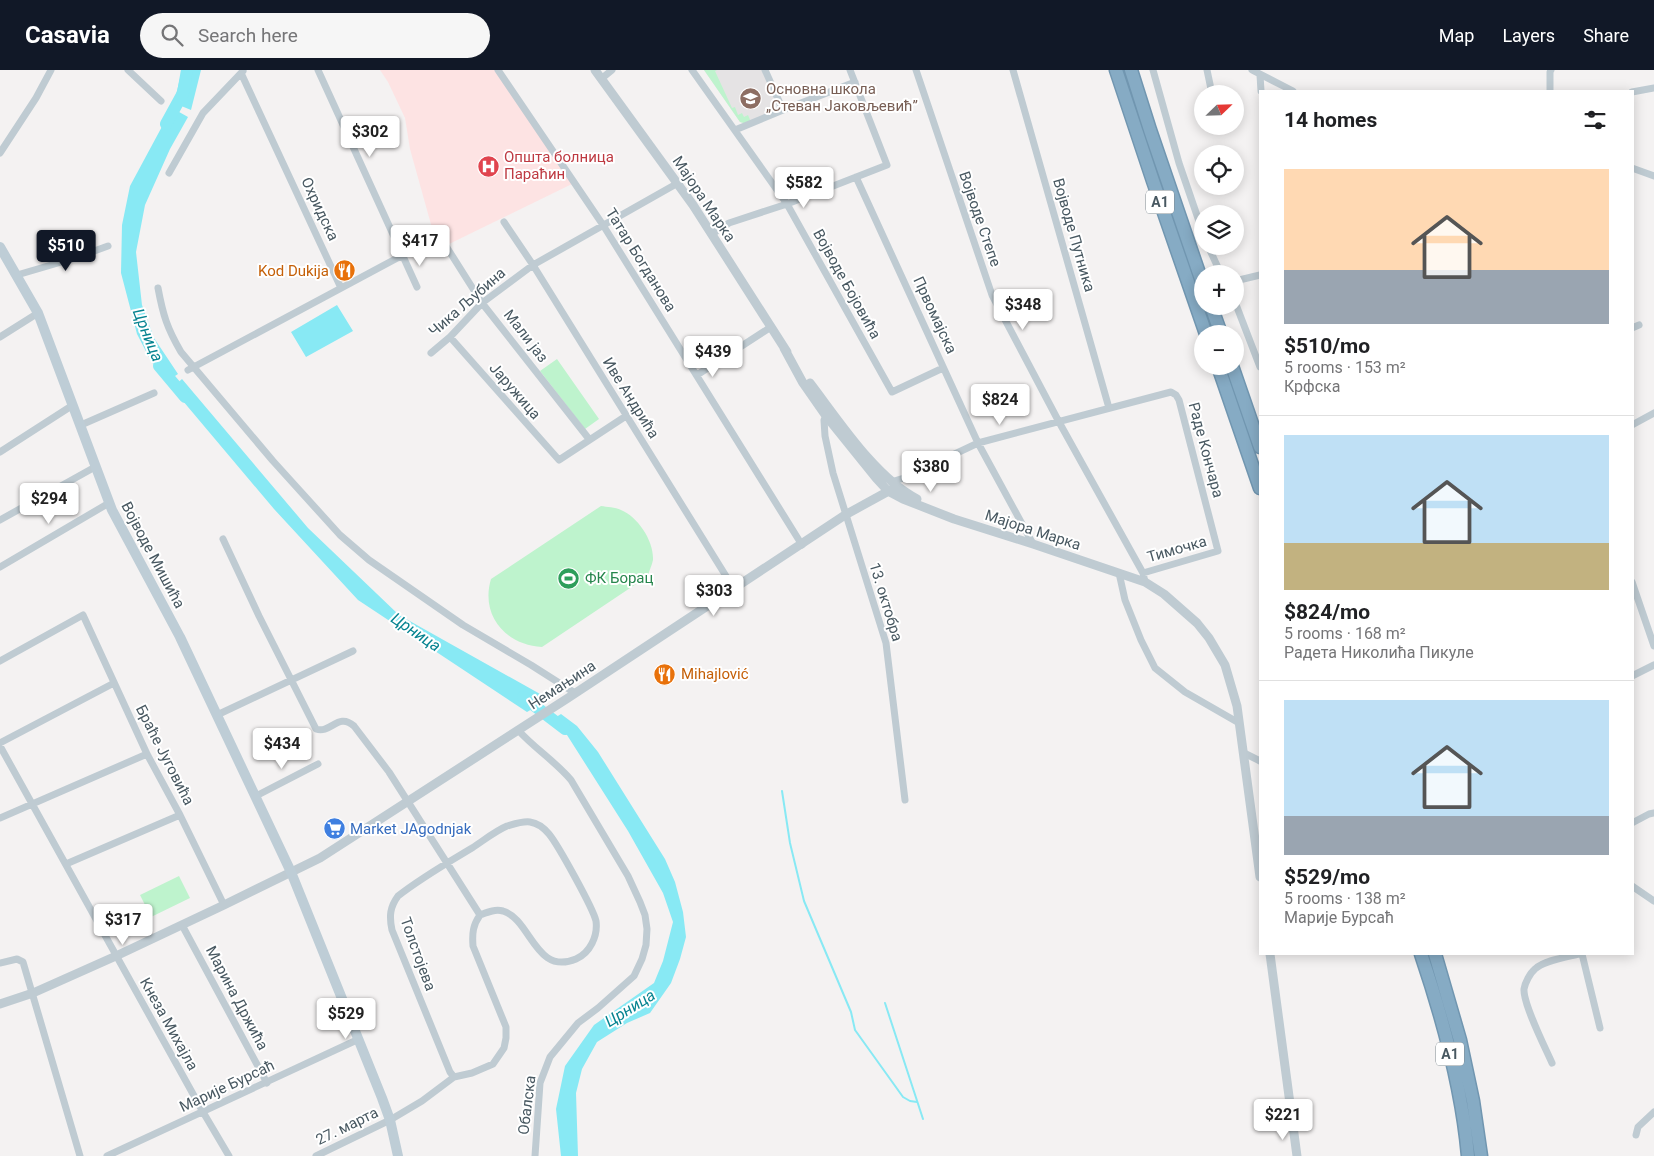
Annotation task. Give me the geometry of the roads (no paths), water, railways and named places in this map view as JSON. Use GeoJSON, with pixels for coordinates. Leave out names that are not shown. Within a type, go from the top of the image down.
{"type":"FeatureCollection","features":[{"type":"Feature","properties":{"kind":"highway","name":"A1"},"geometry":{"type":"LineString","coordinates":[[1116,70],[1203,325]]}},
{"type":"Feature","properties":{"kind":"highway","name":"A1"},"geometry":{"type":"LineString","coordinates":[[1131,70],[1196,265]]}},
{"type":"Feature","properties":{"kind":"highway"},"geometry":{"type":"LineString","coordinates":[[1221,375],[1259,485]]}},
{"type":"Feature","properties":{"kind":"highway"},"geometry":{"type":"LineString","coordinates":[[1235,375],[1259,444]]}},
{"type":"Feature","properties":{"kind":"highway","name":"A1"},"geometry":{"type":"LineString","coordinates":[[1421,955],[1442,1023],[1453,1068],[1463,1115],[1468,1156]]}},
{"type":"Feature","properties":{"kind":"highway","name":"A1"},"geometry":{"type":"LineString","coordinates":[[1435,955],[1460,1040],[1473,1101],[1481,1156]]}},
{"type":"Feature","properties":{"kind":"main road","name":"Војводе Мишића"},"geometry":{"type":"LineString","coordinates":[[0,247],[38,313],[109,503],[180,637],[291,872],[390,1120],[398,1156]]}},
{"type":"Feature","properties":{"kind":"street"},"geometry":{"type":"LineString","coordinates":[[0,153],[36,98],[51,70]]}},
{"type":"Feature","properties":{"kind":"street"},"geometry":{"type":"LineString","coordinates":[[128,70],[161,101]]}},
{"type":"Feature","properties":{"kind":"street"},"geometry":{"type":"LineString","coordinates":[[318,70],[417,287]]}},
{"type":"Feature","properties":{"kind":"street","name":"Татар Богданова"},"geometry":{"type":"LineString","coordinates":[[498,70],[603,225],[802,545]]}},
{"type":"Feature","properties":{"kind":"street","name":"Мајора Марка"},"geometry":{"type":"LineString","coordinates":[[594,70],[678,183],[771,327],[803,383],[826,416],[889,487],[954,519],[1119,573],[1144,577],[1183,609],[1209,638],[1225,666],[1237,706],[1259,869]]}},
{"type":"Feature","properties":{"kind":"street"},"geometry":{"type":"LineString","coordinates":[[601,79],[612,70]]}},
{"type":"Feature","properties":{"kind":"street","name":"Војводе Бојовића"},"geometry":{"type":"LineString","coordinates":[[692,70],[787,204],[892,392],[943,368]]}},
{"type":"Feature","properties":{"kind":"street"},"geometry":{"type":"LineString","coordinates":[[765,70],[783,110]]}},
{"type":"Feature","properties":{"kind":"street"},"geometry":{"type":"LineString","coordinates":[[712,234],[729,223],[787,204],[887,165],[850,70]]}},
{"type":"Feature","properties":{"kind":"street","name":"Војводе Степе"},"geometry":{"type":"LineString","coordinates":[[916,70],[992,296],[1144,577]]}},
{"type":"Feature","properties":{"kind":"street","name":"Војводе Путника"},"geometry":{"type":"LineString","coordinates":[[1013,70],[1109,408]]}},
{"type":"Feature","properties":{"kind":"street"},"geometry":{"type":"LineString","coordinates":[[1153,70],[1179,162],[1194,206]]}},
{"type":"Feature","properties":{"kind":"street"},"geometry":{"type":"LineString","coordinates":[[1207,70],[1210,85]]}},
{"type":"Feature","properties":{"kind":"street"},"geometry":{"type":"LineString","coordinates":[[1252,70],[1291,90]]}},
{"type":"Feature","properties":{"kind":"street"},"geometry":{"type":"LineString","coordinates":[[1550,90],[1551,70]]}},
{"type":"Feature","properties":{"kind":"street"},"geometry":{"type":"LineString","coordinates":[[169,173],[204,113],[242,72]]}},
{"type":"Feature","properties":{"kind":"street","name":"Охридска"},"geometry":{"type":"LineString","coordinates":[[242,72],[341,288]]}},
{"type":"Feature","properties":{"kind":"street"},"geometry":{"type":"LineString","coordinates":[[1260,75],[1262,90]]}},
{"type":"Feature","properties":{"kind":"street"},"geometry":{"type":"LineString","coordinates":[[735,130],[855,82]]}},
{"type":"Feature","properties":{"kind":"street"},"geometry":{"type":"LineString","coordinates":[[1634,92],[1654,88]]}},
{"type":"Feature","properties":{"kind":"street"},"geometry":{"type":"LineString","coordinates":[[1634,169],[1654,176]]}},
{"type":"Feature","properties":{"kind":"street","name":"Првомајска"},"geometry":{"type":"LineString","coordinates":[[856,177],[978,443],[1033,544]]}},
{"type":"Feature","properties":{"kind":"street","name":"Чика Љубина"},"geometry":{"type":"LineString","coordinates":[[430,352],[450,338],[482,303],[533,265],[678,183]]}},
{"type":"Feature","properties":{"kind":"street","name":"Иве Андрића"},"geometry":{"type":"LineString","coordinates":[[504,222],[533,265],[734,589]]}},
{"type":"Feature","properties":{"kind":"street"},"geometry":{"type":"LineString","coordinates":[[17,275],[108,246]]}},
{"type":"Feature","properties":{"kind":"street","name":"Мали јаз"},"geometry":{"type":"LineString","coordinates":[[446,246],[482,303],[589,440]]}},
{"type":"Feature","properties":{"kind":"street"},"geometry":{"type":"LineString","coordinates":[[191,368],[403,255]]}},
{"type":"Feature","properties":{"kind":"street"},"geometry":{"type":"LineString","coordinates":[[1244,279],[1259,276]]}},
{"type":"Feature","properties":{"kind":"street"},"geometry":{"type":"LineString","coordinates":[[158,288],[163,316],[172,336],[191,368],[340,535],[368,560],[464,625],[531,665],[571,695]]}},
{"type":"Feature","properties":{"kind":"street"},"geometry":{"type":"LineString","coordinates":[[0,337],[38,313]]}},
{"type":"Feature","properties":{"kind":"street"},"geometry":{"type":"LineString","coordinates":[[1240,315],[1259,364]]}},
{"type":"Feature","properties":{"kind":"street"},"geometry":{"type":"LineString","coordinates":[[697,374],[771,327]]}},
{"type":"Feature","properties":{"kind":"street","name":"Јаружица"},"geometry":{"type":"LineString","coordinates":[[450,338],[557,459],[562,459],[589,440]]}},
{"type":"Feature","properties":{"kind":"street","name":"Мајора Марка"},"geometry":{"type":"LineString","coordinates":[[784,348],[889,487]]}},
{"type":"Feature","properties":{"kind":"street","name":"Раде Кончара"},"geometry":{"type":"LineString","coordinates":[[889,487],[978,443],[1171,392],[1176,395],[1218,551]]}},
{"type":"Feature","properties":{"kind":"street"},"geometry":{"type":"LineString","coordinates":[[81,425],[154,393]]}},
{"type":"Feature","properties":{"kind":"street"},"geometry":{"type":"LineString","coordinates":[[0,452],[73,405]]}},
{"type":"Feature","properties":{"kind":"street"},"geometry":{"type":"LineString","coordinates":[[1634,425],[1654,413]]}},
{"type":"Feature","properties":{"kind":"street"},"geometry":{"type":"LineString","coordinates":[[589,440],[626,416]]}},
{"type":"Feature","properties":{"kind":"street","name":"13. октобра"},"geometry":{"type":"LineString","coordinates":[[826,416],[824,420],[825,436],[833,473],[886,643],[905,800]]}},
{"type":"Feature","properties":{"kind":"street"},"geometry":{"type":"LineString","coordinates":[[0,520],[95,467]]}},
{"type":"Feature","properties":{"kind":"street","name":"Немањина"},"geometry":{"type":"LineString","coordinates":[[0,1004],[33,993],[116,956],[324,855],[889,487]]}},
{"type":"Feature","properties":{"kind":"street"},"geometry":{"type":"LineString","coordinates":[[0,567],[109,503]]}},
{"type":"Feature","properties":{"kind":"street"},"geometry":{"type":"LineString","coordinates":[[223,539],[316,729],[324,729],[342,720],[348,721],[354,726],[408,800],[480,915],[474,923],[472,934],[473,946],[506,1027],[506,1038],[504,1048],[493,1064],[472,1073],[454,1077]]}},
{"type":"Feature","properties":{"kind":"street","name":"Тимочка"},"geometry":{"type":"LineString","coordinates":[[1144,577],[1218,551]]}},
{"type":"Feature","properties":{"kind":"street"},"geometry":{"type":"LineString","coordinates":[[1119,573],[1124,600],[1155,668],[1185,692],[1239,723]]}},
{"type":"Feature","properties":{"kind":"street"},"geometry":{"type":"LineString","coordinates":[[1634,588],[1654,646]]}},
{"type":"Feature","properties":{"kind":"street","name":"Браће Југовића"},"geometry":{"type":"LineString","coordinates":[[0,660],[84,615],[148,754],[224,905]]}},
{"type":"Feature","properties":{"kind":"street"},"geometry":{"type":"LineString","coordinates":[[217,715],[353,651]]}},
{"type":"Feature","properties":{"kind":"street"},"geometry":{"type":"LineString","coordinates":[[1634,675],[1654,665]]}},
{"type":"Feature","properties":{"kind":"street"},"geometry":{"type":"LineString","coordinates":[[0,744],[114,683]]}},
{"type":"Feature","properties":{"kind":"street","name":"Обалска"},"geometry":{"type":"LineString","coordinates":[[520,728],[534,746],[562,769],[571,780],[628,876],[645,915],[647,929],[646,945],[634,976],[578,1023],[550,1057],[540,1083],[535,1156]]}},
{"type":"Feature","properties":{"kind":"street","name":"Кнеза Михајла"},"geometry":{"type":"LineString","coordinates":[[0,744],[116,956],[229,1156]]}},
{"type":"Feature","properties":{"kind":"street"},"geometry":{"type":"LineString","coordinates":[[0,818],[148,754]]}},
{"type":"Feature","properties":{"kind":"street"},"geometry":{"type":"LineString","coordinates":[[1244,754],[1259,761]]}},
{"type":"Feature","properties":{"kind":"street"},"geometry":{"type":"LineString","coordinates":[[256,796],[318,764]]}},
{"type":"Feature","properties":{"kind":"street"},"geometry":{"type":"LineString","coordinates":[[1634,822],[1654,813]]}},
{"type":"Feature","properties":{"kind":"street"},"geometry":{"type":"LineString","coordinates":[[66,864],[180,815]]}},
{"type":"Feature","properties":{"kind":"street","name":"Толстојева"},"geometry":{"type":"LineString","coordinates":[[454,1077],[450,1072],[395,938],[390,919],[393,903],[398,896],[507,826],[530,822],[540,826],[556,844],[596,921],[589,949],[576,959],[566,962],[555,961],[546,957],[534,945],[513,916],[502,911],[492,911],[480,915]]}},
{"type":"Feature","properties":{"kind":"street"},"geometry":{"type":"LineString","coordinates":[[1634,887],[1654,901]]}},
{"type":"Feature","properties":{"kind":"street","name":"Марина Држића"},"geometry":{"type":"LineString","coordinates":[[182,925],[267,1083]]}},
{"type":"Feature","properties":{"kind":"street"},"geometry":{"type":"LineString","coordinates":[[1270,955],[1297,1156]]}},
{"type":"Feature","properties":{"kind":"street"},"geometry":{"type":"LineString","coordinates":[[1552,1062],[1529,1011],[1524,990],[1528,978],[1534,969],[1549,962],[1576,955]]}},
{"type":"Feature","properties":{"kind":"street"},"geometry":{"type":"LineString","coordinates":[[1580,955],[1600,1028]]}},
{"type":"Feature","properties":{"kind":"street"},"geometry":{"type":"LineString","coordinates":[[0,963],[17,959],[23,962],[80,1156]]}},
{"type":"Feature","properties":{"kind":"street","name":"Марије Бурсаћ"},"geometry":{"type":"LineString","coordinates":[[106,1156],[359,1039]]}},
{"type":"Feature","properties":{"kind":"street","name":"27. марта"},"geometry":{"type":"LineString","coordinates":[[316,1156],[390,1120],[422,1101],[454,1077]]}},
{"type":"Feature","properties":{"kind":"street"},"geometry":{"type":"LineString","coordinates":[[1636,1135],[1638,1128],[1654,1112]]}},
{"type":"Feature","properties":{"kind":"water"},"geometry":{"type":"Polygon","coordinates":[[[182,70],[201,70],[191,110],[174,103],[182,70]]]}},
{"type":"Feature","properties":{"kind":"water"},"geometry":{"type":"Polygon","coordinates":[[[172,108],[188,117],[170,149],[145,205],[136,252],[142,305],[154,338],[178,374],[166,382],[151,361],[137,334],[121,273],[122,225],[130,186],[172,108]]]}},
{"type":"Feature","properties":{"kind":"water"},"geometry":{"type":"Polygon","coordinates":[[[337,305],[353,331],[306,357],[291,332],[337,305]]]}},
{"type":"Feature","properties":{"kind":"water"},"geometry":{"type":"Polygon","coordinates":[[[182,379],[308,528],[399,615],[549,699],[527,712],[358,600],[274,509],[172,388],[182,379]]]}},
{"type":"Feature","properties":{"kind":"water"},"geometry":{"type":"Polygon","coordinates":[[[561,714],[577,726],[598,752],[665,859],[675,882],[683,912],[686,937],[671,983],[650,1013],[627,1023],[597,1042],[582,1069],[576,1093],[578,1156],[561,1156],[556,1109],[565,1066],[594,1025],[654,983],[663,961],[673,922],[663,893],[628,831],[567,735],[550,721],[561,714]]]}},
{"type":"Feature","properties":{"kind":"waterway","name":"Црница"},"geometry":{"type":"LineString","coordinates":[[166,124],[183,93],[187,70]]}},
{"type":"Feature","properties":{"kind":"waterway","name":"Црница"},"geometry":{"type":"LineString","coordinates":[[159,366],[185,397]]}},
{"type":"Feature","properties":{"kind":"waterway","name":"Црница"},"geometry":{"type":"LineString","coordinates":[[523,697],[565,729]]}},
{"type":"Feature","properties":{"kind":"waterway"},"geometry":{"type":"LineString","coordinates":[[782,791],[790,843],[804,901],[851,1012],[855,1030],[903,1097],[917,1102]]}},
{"type":"Feature","properties":{"kind":"waterway"},"geometry":{"type":"LineString","coordinates":[[885,1003],[923,1119]]}},
{"type":"Feature","properties":{"kind":"place","name":"Основна школа „Стеван Јаковљевић”"},"geometry":{"type":"Point","coordinates":[750,98]}},
{"type":"Feature","properties":{"kind":"place","name":"Општа болница Параћин"},"geometry":{"type":"Point","coordinates":[488,166]}},
{"type":"Feature","properties":{"kind":"place","name":"Kod Dukija"},"geometry":{"type":"Point","coordinates":[345,271]}},
{"type":"Feature","properties":{"kind":"place","name":"ФК Борац"},"geometry":{"type":"Point","coordinates":[569,578]}},
{"type":"Feature","properties":{"kind":"place","name":"Mihajlović"},"geometry":{"type":"Point","coordinates":[665,674]}},
{"type":"Feature","properties":{"kind":"place","name":"Market JAgodnjak"},"geometry":{"type":"Point","coordinates":[334,829]}}]}
